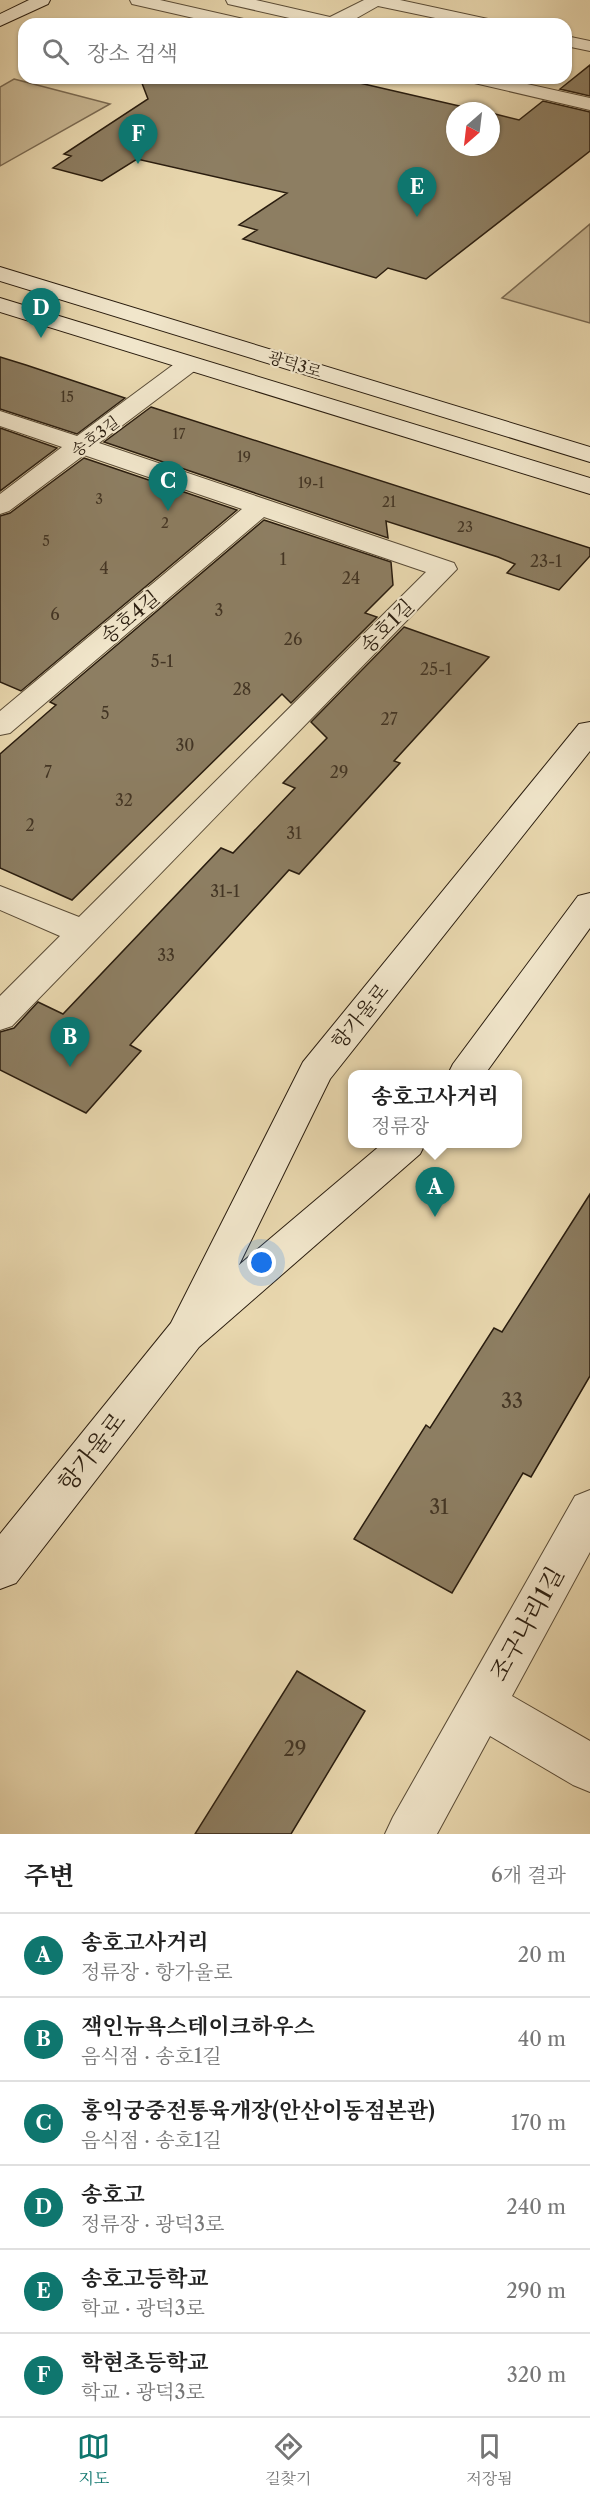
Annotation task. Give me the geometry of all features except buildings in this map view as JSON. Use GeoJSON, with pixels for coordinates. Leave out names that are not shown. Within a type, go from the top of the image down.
{"type":"FeatureCollection","features":[{"type":"Feature","properties":{"kind":"street"},"geometry":{"type":"LineString","coordinates":[[0,21],[42,0]]}},
{"type":"Feature","properties":{"kind":"street"},"geometry":{"type":"LineString","coordinates":[[138,0],[216,18]]}},
{"type":"Feature","properties":{"kind":"street"},"geometry":{"type":"LineString","coordinates":[[234,0],[313,18]]}},
{"type":"Feature","properties":{"kind":"street"},"geometry":{"type":"LineString","coordinates":[[344,18],[376,0],[460,18]]}},
{"type":"Feature","properties":{"kind":"street"},"geometry":{"type":"LineString","coordinates":[[572,42],[590,46]]}},
{"type":"Feature","properties":{"kind":"street"},"geometry":{"type":"LineString","coordinates":[[502,84],[590,104]]}},
{"type":"Feature","properties":{"kind":"street","name":"광덕3로"},"geometry":{"type":"LineString","coordinates":[[0,274],[590,455]]}},
{"type":"Feature","properties":{"kind":"street","name":"광덕3로"},"geometry":{"type":"LineString","coordinates":[[0,304],[590,486]]}},
{"type":"Feature","properties":{"kind":"street","name":"송호3길"},"geometry":{"type":"LineString","coordinates":[[0,506],[189,364]]}},
{"type":"Feature","properties":{"kind":"street","name":"송호1길"},"geometry":{"type":"LineString","coordinates":[[0,418],[444,569],[0,1017]]}},
{"type":"Feature","properties":{"kind":"street","name":"송호4길"},"geometry":{"type":"LineString","coordinates":[[0,726],[260,507]]}},
{"type":"Feature","properties":{"kind":"street","name":"항가울로"},"geometry":{"type":"LineString","coordinates":[[184,1335],[316,1071],[590,731]]}},
{"type":"Feature","properties":{"kind":"street"},"geometry":{"type":"LineString","coordinates":[[0,897],[83,932]]}},
{"type":"Feature","properties":{"kind":"street"},"geometry":{"type":"LineString","coordinates":[[469,1070],[590,904]]}},
{"type":"Feature","properties":{"kind":"street","name":"항가울로"},"geometry":{"type":"LineString","coordinates":[[0,1568],[184,1335],[401,1148]]}},
{"type":"Feature","properties":{"kind":"street","name":"조구나리1길"},"geometry":{"type":"LineString","coordinates":[[410,1834],[590,1510]]}},
{"type":"Feature","properties":{"kind":"street"},"geometry":{"type":"LineString","coordinates":[[482,1705],[590,1768]]}},
{"type":"Feature","properties":{"kind":"shaded area"},"geometry":{"type":"Polygon","coordinates":[[[14,79],[18,80],[18,84],[33,84],[110,104],[0,166],[0,87],[14,79]]]}},
{"type":"Feature","properties":{"kind":"shaded area"},"geometry":{"type":"Polygon","coordinates":[[[590,224],[590,323],[502,298],[590,224]]]}},
{"type":"Feature","properties":{"kind":"place","name":"학현초등학교"},"geometry":{"type":"Point","coordinates":[138,164]}},
{"type":"Feature","properties":{"kind":"place","name":"송호고등학교"},"geometry":{"type":"Point","coordinates":[417,217]}},
{"type":"Feature","properties":{"kind":"place","name":"송호고"},"geometry":{"type":"Point","coordinates":[41,338]}},
{"type":"Feature","properties":{"kind":"place","name":"홍익궁중전통육개장(안산이동점본관)"},"geometry":{"type":"Point","coordinates":[168,511]}},
{"type":"Feature","properties":{"kind":"place","name":"잭인뉴욕스테이크하우스"},"geometry":{"type":"Point","coordinates":[70,1067]}},
{"type":"Feature","properties":{"kind":"place","name":"송호고사거리"},"geometry":{"type":"Point","coordinates":[435,1217]}}]}
